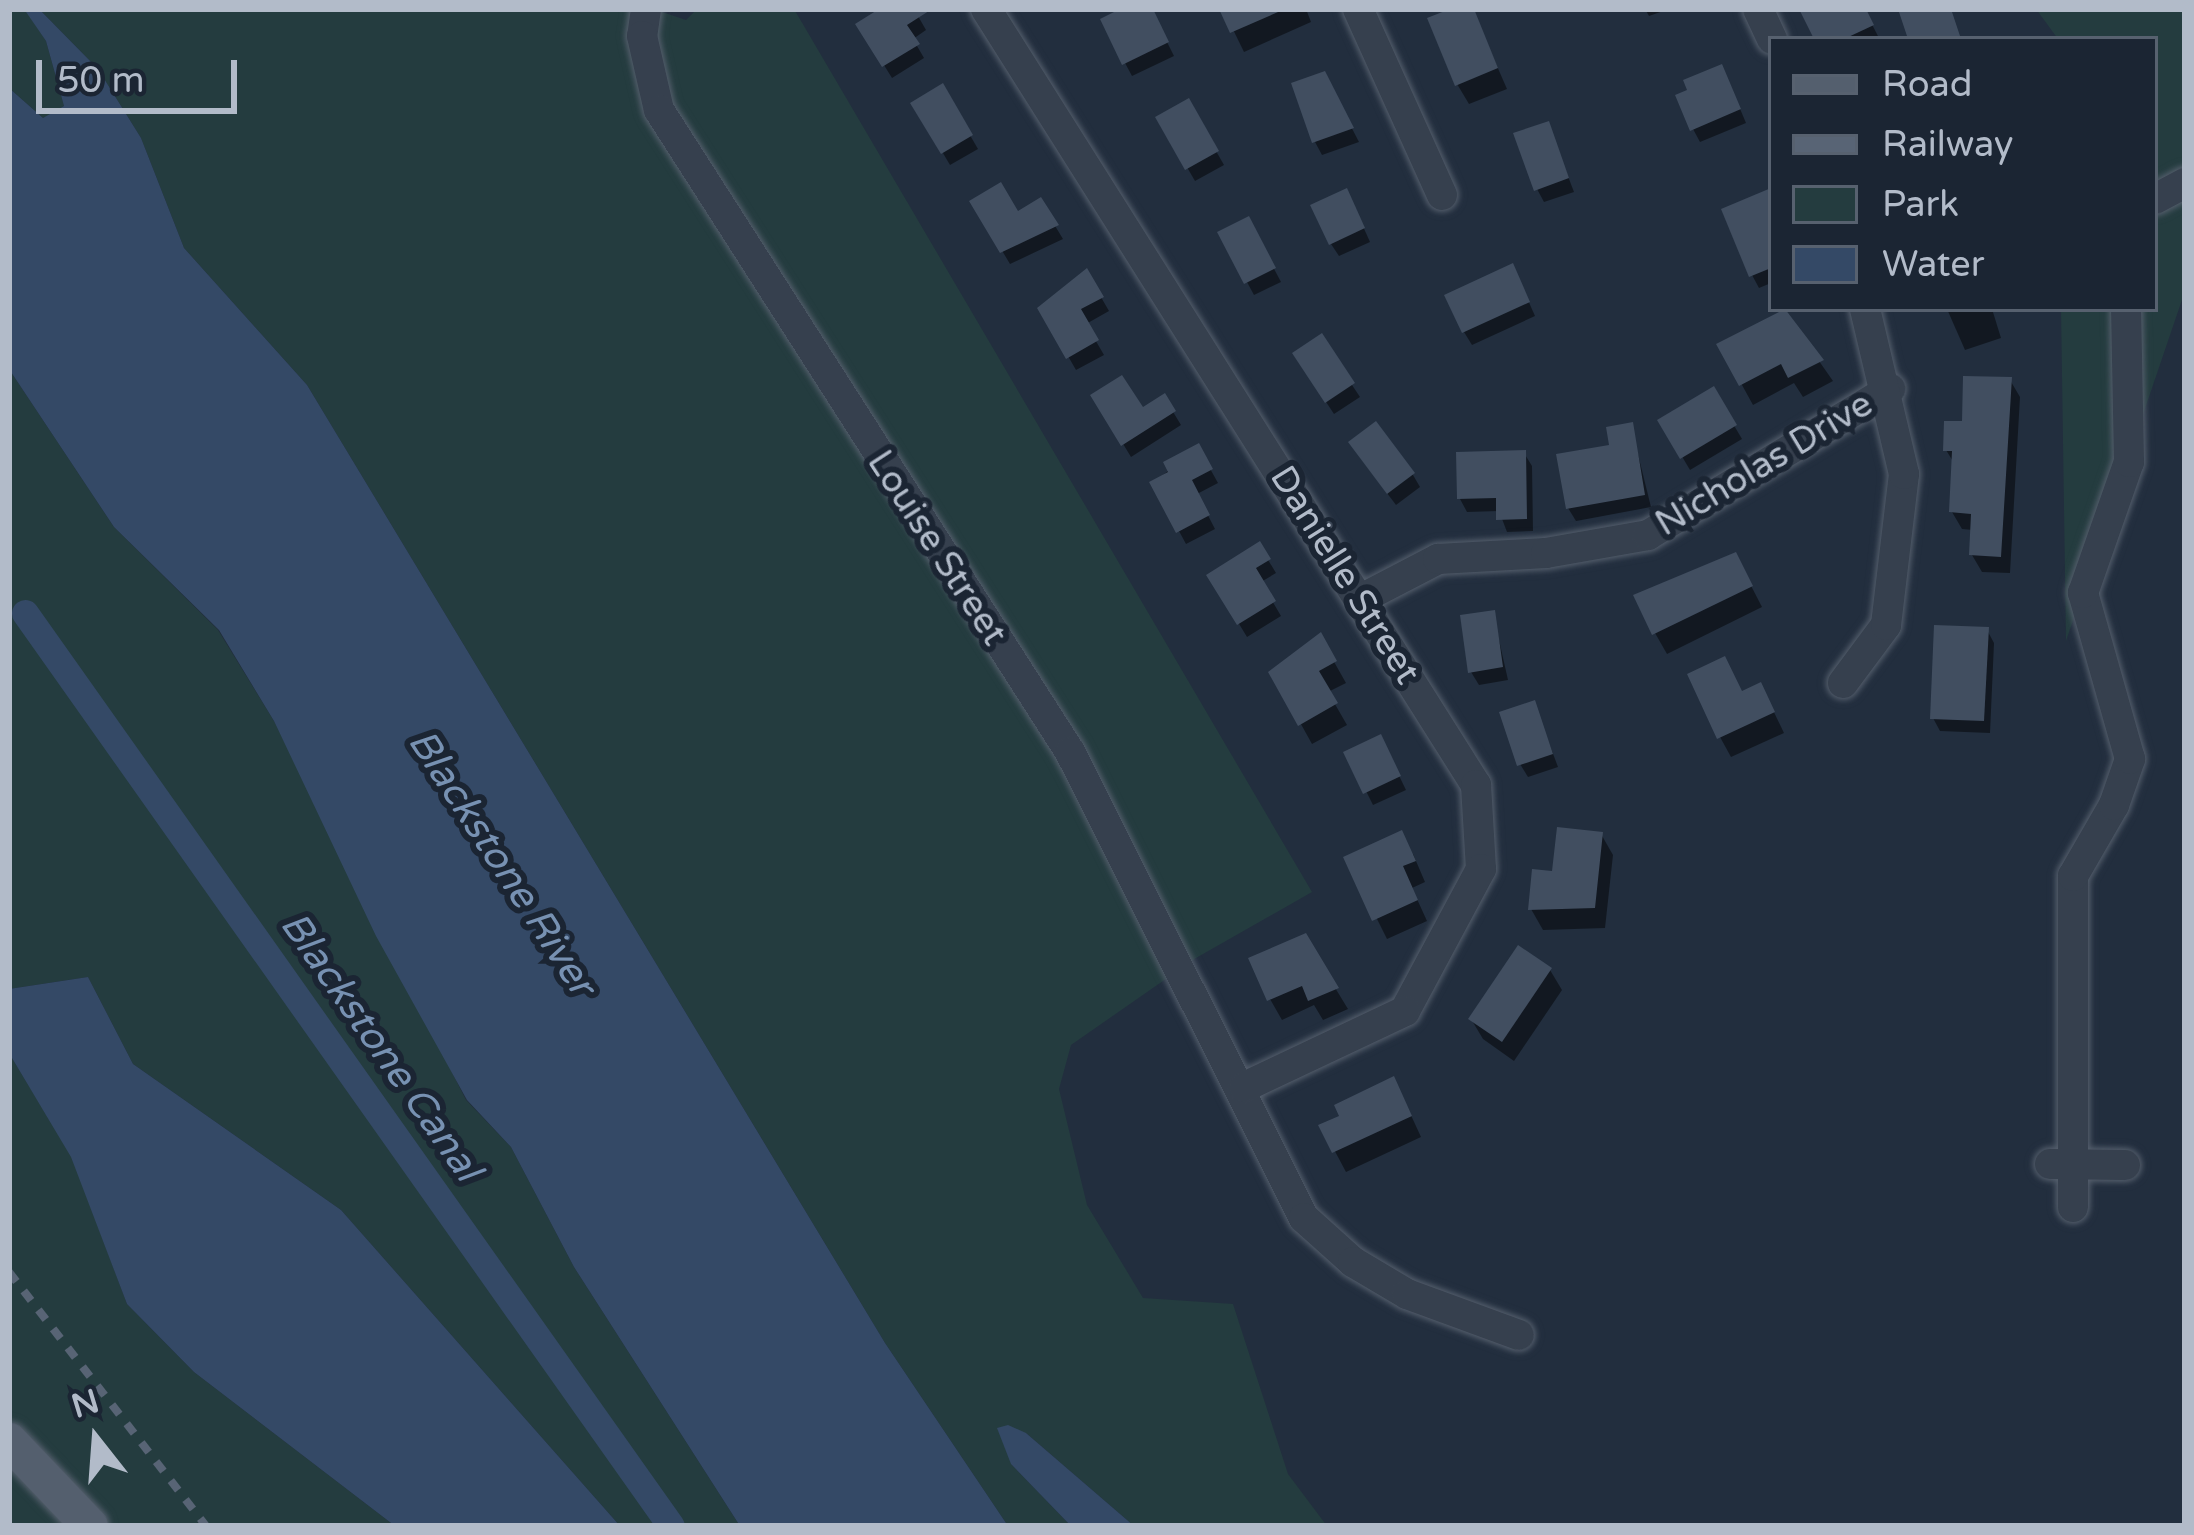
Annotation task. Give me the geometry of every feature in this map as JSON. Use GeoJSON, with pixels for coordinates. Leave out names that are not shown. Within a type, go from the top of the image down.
{"type":"FeatureCollection","features":[{"type":"Feature","properties":{"kind":"main road"},"geometry":{"type":"LineString","coordinates":[[9,1441],[90,1526]]}},
{"type":"Feature","properties":{"kind":"street","name":"Louise Street"},"geometry":{"type":"LineString","coordinates":[[646,9],[642,36],[659,110],[1070,752],[1244,1087],[1270,1160],[1304,1218],[1352,1262],[1407,1294],[1519,1335]]}},
{"type":"Feature","properties":{"kind":"street"},"geometry":{"type":"LineString","coordinates":[[1358,9],[1442,195]]}},
{"type":"Feature","properties":{"kind":"street","name":"Danielle Street"},"geometry":{"type":"LineString","coordinates":[[992,12],[1476,785],[1481,869],[1406,1011],[1244,1087]]}},
{"type":"Feature","properties":{"kind":"street"},"geometry":{"type":"LineString","coordinates":[[2158,197],[2185,183]]}},
{"type":"Feature","properties":{"kind":"street"},"geometry":{"type":"LineString","coordinates":[[1843,682],[1886,625],[1897,581],[1904,474],[1890,388],[1866,312]]}},
{"type":"Feature","properties":{"kind":"street"},"geometry":{"type":"LineString","coordinates":[[2073,1207],[2062,1164],[2073,876],[2114,806],[2130,759],[2083,593],[2089,557],[2119,503],[2129,462],[2126,312]]}},
{"type":"Feature","properties":{"kind":"street","name":"Nicholas Drive"},"geometry":{"type":"LineString","coordinates":[[1360,599],[1438,559],[1546,553],[1648,535],[1890,388]]}},
{"type":"Feature","properties":{"kind":"street"},"geometry":{"type":"LineString","coordinates":[[2062,1164],[2125,1165]]}},
{"type":"Feature","properties":{"kind":"green space"},"geometry":{"type":"Polygon","coordinates":[[[9,9],[25,9],[46,41],[64,106],[52,115],[43,118],[9,88],[9,9]]]}},
{"type":"Feature","properties":{"kind":"green space"},"geometry":{"type":"Polygon","coordinates":[[[39,9],[653,9],[686,20],[697,9],[794,9],[1312,892],[1196,958],[1071,1045],[1059,1089],[1087,1205],[1143,1298],[1233,1304],[1288,1474],[1327,1526],[1134,1526],[1026,1433],[1011,1464],[1071,1526],[1008,1526],[885,1343],[307,385],[184,248],[141,138],[98,69],[39,9]]]}},
{"type":"Feature","properties":{"kind":"green space"},"geometry":{"type":"Polygon","coordinates":[[[2036,9],[2185,9],[2185,291],[2066,641],[2061,312],[2158,312],[2158,36],[2056,36],[2036,9]]]}},
{"type":"Feature","properties":{"kind":"green space"},"geometry":{"type":"Polygon","coordinates":[[[9,369],[114,527],[218,630],[274,721],[466,1100],[511,1147],[574,1267],[740,1526],[620,1526],[341,1210],[133,1064],[88,977],[9,989],[9,369]]]}},
{"type":"Feature","properties":{"kind":"green space"},"geometry":{"type":"Polygon","coordinates":[[[9,1053],[72,1157],[127,1304],[194,1372],[395,1526],[9,1526],[9,1053]]]}},
{"type":"Feature","properties":{"kind":"water","name":"Blackstone River"},"geometry":{"type":"Polygon","coordinates":[[[24,9],[39,9],[98,69],[141,138],[184,248],[307,385],[885,1343],[1008,1526],[740,1526],[574,1267],[511,1147],[467,1100],[376,936],[274,721],[219,630],[114,527],[9,369],[9,88],[43,118],[64,106],[46,41],[24,9]]]}},
{"type":"Feature","properties":{"kind":"water"},"geometry":{"type":"Polygon","coordinates":[[[88,977],[133,1064],[341,1210],[620,1526],[395,1526],[194,1372],[127,1304],[71,1157],[9,1053],[9,989],[88,977]]]}},
{"type":"Feature","properties":{"kind":"water"},"geometry":{"type":"Polygon","coordinates":[[[1008,1425],[1026,1433],[1134,1526],[1071,1526],[1011,1464],[997,1428],[1008,1425]]]}},
{"type":"Feature","properties":{"kind":"building"},"geometry":{"type":"Polygon","coordinates":[[[879,9],[932,9],[907,25],[920,44],[882,67],[855,24],[879,9]]]}},
{"type":"Feature","properties":{"kind":"building"},"geometry":{"type":"Polygon","coordinates":[[[1120,9],[1153,9],[1169,42],[1122,65],[1100,19],[1120,9]]]}},
{"type":"Feature","properties":{"kind":"building"},"geometry":{"type":"Polygon","coordinates":[[[1219,9],[1285,9],[1230,33],[1219,9]]]}},
{"type":"Feature","properties":{"kind":"building"},"geometry":{"type":"Polygon","coordinates":[[[1450,9],[1474,9],[1498,68],[1455,86],[1427,18],[1450,9]]]}},
{"type":"Feature","properties":{"kind":"building"},"geometry":{"type":"Polygon","coordinates":[[[1799,9],[1866,9],[1874,25],[1850,36],[1812,36],[1799,9]]]}},
{"type":"Feature","properties":{"kind":"building"},"geometry":{"type":"Polygon","coordinates":[[[1898,9],[1951,9],[1960,36],[1907,36],[1898,9]]]}},
{"type":"Feature","properties":{"kind":"building"},"geometry":{"type":"Polygon","coordinates":[[[1722,64],[1741,109],[1690,131],[1675,95],[1687,90],[1683,80],[1722,64]]]}},
{"type":"Feature","properties":{"kind":"building"},"geometry":{"type":"Polygon","coordinates":[[[1325,71],[1354,128],[1312,143],[1291,83],[1325,71]]]}},
{"type":"Feature","properties":{"kind":"building"},"geometry":{"type":"Polygon","coordinates":[[[943,83],[973,135],[941,154],[910,103],[943,83]]]}},
{"type":"Feature","properties":{"kind":"building"},"geometry":{"type":"Polygon","coordinates":[[[1189,98],[1219,151],[1185,170],[1155,117],[1189,98]]]}},
{"type":"Feature","properties":{"kind":"building"},"geometry":{"type":"Polygon","coordinates":[[[1549,121],[1569,178],[1534,191],[1513,133],[1549,121]]]}},
{"type":"Feature","properties":{"kind":"building"},"geometry":{"type":"Polygon","coordinates":[[[1001,182],[1018,211],[1041,197],[1059,225],[1000,253],[969,201],[1001,182]]]}},
{"type":"Feature","properties":{"kind":"building"},"geometry":{"type":"Polygon","coordinates":[[[1347,188],[1365,228],[1329,245],[1310,205],[1347,188]]]}},
{"type":"Feature","properties":{"kind":"building"},"geometry":{"type":"Polygon","coordinates":[[[1768,189],[1768,269],[1749,277],[1721,209],[1768,189]]]}},
{"type":"Feature","properties":{"kind":"building"},"geometry":{"type":"Polygon","coordinates":[[[1249,216],[1276,268],[1244,284],[1217,232],[1249,216]]]}},
{"type":"Feature","properties":{"kind":"building"},"geometry":{"type":"Polygon","coordinates":[[[1513,263],[1530,302],[1462,333],[1444,295],[1513,263]]]}},
{"type":"Feature","properties":{"kind":"building"},"geometry":{"type":"Polygon","coordinates":[[[1087,268],[1104,297],[1081,309],[1099,340],[1066,359],[1037,308],[1087,268]]]}},
{"type":"Feature","properties":{"kind":"building"},"geometry":{"type":"Polygon","coordinates":[[[1787,312],[1824,360],[1788,378],[1781,364],[1739,386],[1716,344],[1787,312]]]}},
{"type":"Feature","properties":{"kind":"building"},"geometry":{"type":"Polygon","coordinates":[[[1322,333],[1355,383],[1325,403],[1292,353],[1322,333]]]}},
{"type":"Feature","properties":{"kind":"building"},"geometry":{"type":"Polygon","coordinates":[[[1122,375],[1143,407],[1165,393],[1176,411],[1121,446],[1090,395],[1122,375]]]}},
{"type":"Feature","properties":{"kind":"building"},"geometry":{"type":"Polygon","coordinates":[[[1963,376],[2012,377],[2001,557],[1969,555],[1971,514],[1949,512],[1952,451],[1943,451],[1944,421],[1962,421],[1963,376]]]}},
{"type":"Feature","properties":{"kind":"building"},"geometry":{"type":"Polygon","coordinates":[[[1714,386],[1737,425],[1680,459],[1657,420],[1714,386]]]}},
{"type":"Feature","properties":{"kind":"building"},"geometry":{"type":"Polygon","coordinates":[[[1376,421],[1415,473],[1387,494],[1348,442],[1376,421]]]}},
{"type":"Feature","properties":{"kind":"building"},"geometry":{"type":"Polygon","coordinates":[[[1633,422],[1645,495],[1566,509],[1556,454],[1609,445],[1606,427],[1633,422]]]}},
{"type":"Feature","properties":{"kind":"building"},"geometry":{"type":"Polygon","coordinates":[[[1199,443],[1213,469],[1192,480],[1210,515],[1176,533],[1149,482],[1168,472],[1163,462],[1199,443]]]}},
{"type":"Feature","properties":{"kind":"building"},"geometry":{"type":"Polygon","coordinates":[[[1526,450],[1527,519],[1496,520],[1496,498],[1457,499],[1456,452],[1526,450]]]}},
{"type":"Feature","properties":{"kind":"building"},"geometry":{"type":"Polygon","coordinates":[[[1260,541],[1271,559],[1256,568],[1276,601],[1237,625],[1206,575],[1260,541]]]}},
{"type":"Feature","properties":{"kind":"building"},"geometry":{"type":"Polygon","coordinates":[[[1736,552],[1753,586],[1652,635],[1633,595],[1736,552]]]}},
{"type":"Feature","properties":{"kind":"building"},"geometry":{"type":"Polygon","coordinates":[[[1495,610],[1503,667],[1468,673],[1460,615],[1495,610]]]}},
{"type":"Feature","properties":{"kind":"building"},"geometry":{"type":"Polygon","coordinates":[[[1934,625],[1989,627],[1984,721],[1930,719],[1934,625]]]}},
{"type":"Feature","properties":{"kind":"building"},"geometry":{"type":"Polygon","coordinates":[[[1321,632],[1337,661],[1319,671],[1338,703],[1298,726],[1268,672],[1321,632]]]}},
{"type":"Feature","properties":{"kind":"building"},"geometry":{"type":"Polygon","coordinates":[[[1725,656],[1742,691],[1761,682],[1775,712],[1717,739],[1687,674],[1725,656]]]}},
{"type":"Feature","properties":{"kind":"building"},"geometry":{"type":"Polygon","coordinates":[[[1535,700],[1553,754],[1517,766],[1499,712],[1535,700]]]}},
{"type":"Feature","properties":{"kind":"building"},"geometry":{"type":"Polygon","coordinates":[[[1381,734],[1401,776],[1363,794],[1343,752],[1381,734]]]}},
{"type":"Feature","properties":{"kind":"building"},"geometry":{"type":"Polygon","coordinates":[[[1557,827],[1603,832],[1595,908],[1528,910],[1532,869],[1552,871],[1557,827]]]}},
{"type":"Feature","properties":{"kind":"building"},"geometry":{"type":"Polygon","coordinates":[[[1402,830],[1416,861],[1403,866],[1418,900],[1372,921],[1343,857],[1402,830]]]}},
{"type":"Feature","properties":{"kind":"building"},"geometry":{"type":"Polygon","coordinates":[[[1306,933],[1339,988],[1308,1001],[1302,986],[1267,1001],[1248,958],[1306,933]]]}},
{"type":"Feature","properties":{"kind":"building"},"geometry":{"type":"Polygon","coordinates":[[[1518,945],[1552,968],[1502,1042],[1468,1019],[1518,945]]]}},
{"type":"Feature","properties":{"kind":"building"},"geometry":{"type":"Polygon","coordinates":[[[1394,1076],[1412,1116],[1332,1153],[1318,1125],[1339,1116],[1334,1105],[1394,1076]]]}},
{"type":"Feature","properties":{"kind":"waterway","name":"Blackstone Canal"},"geometry":{"type":"LineString","coordinates":[[25,613],[671,1526]]}},
{"type":"Feature","properties":{"kind":"railway"},"geometry":{"type":"LineString","coordinates":[[9,1272],[206,1526]]}}]}
